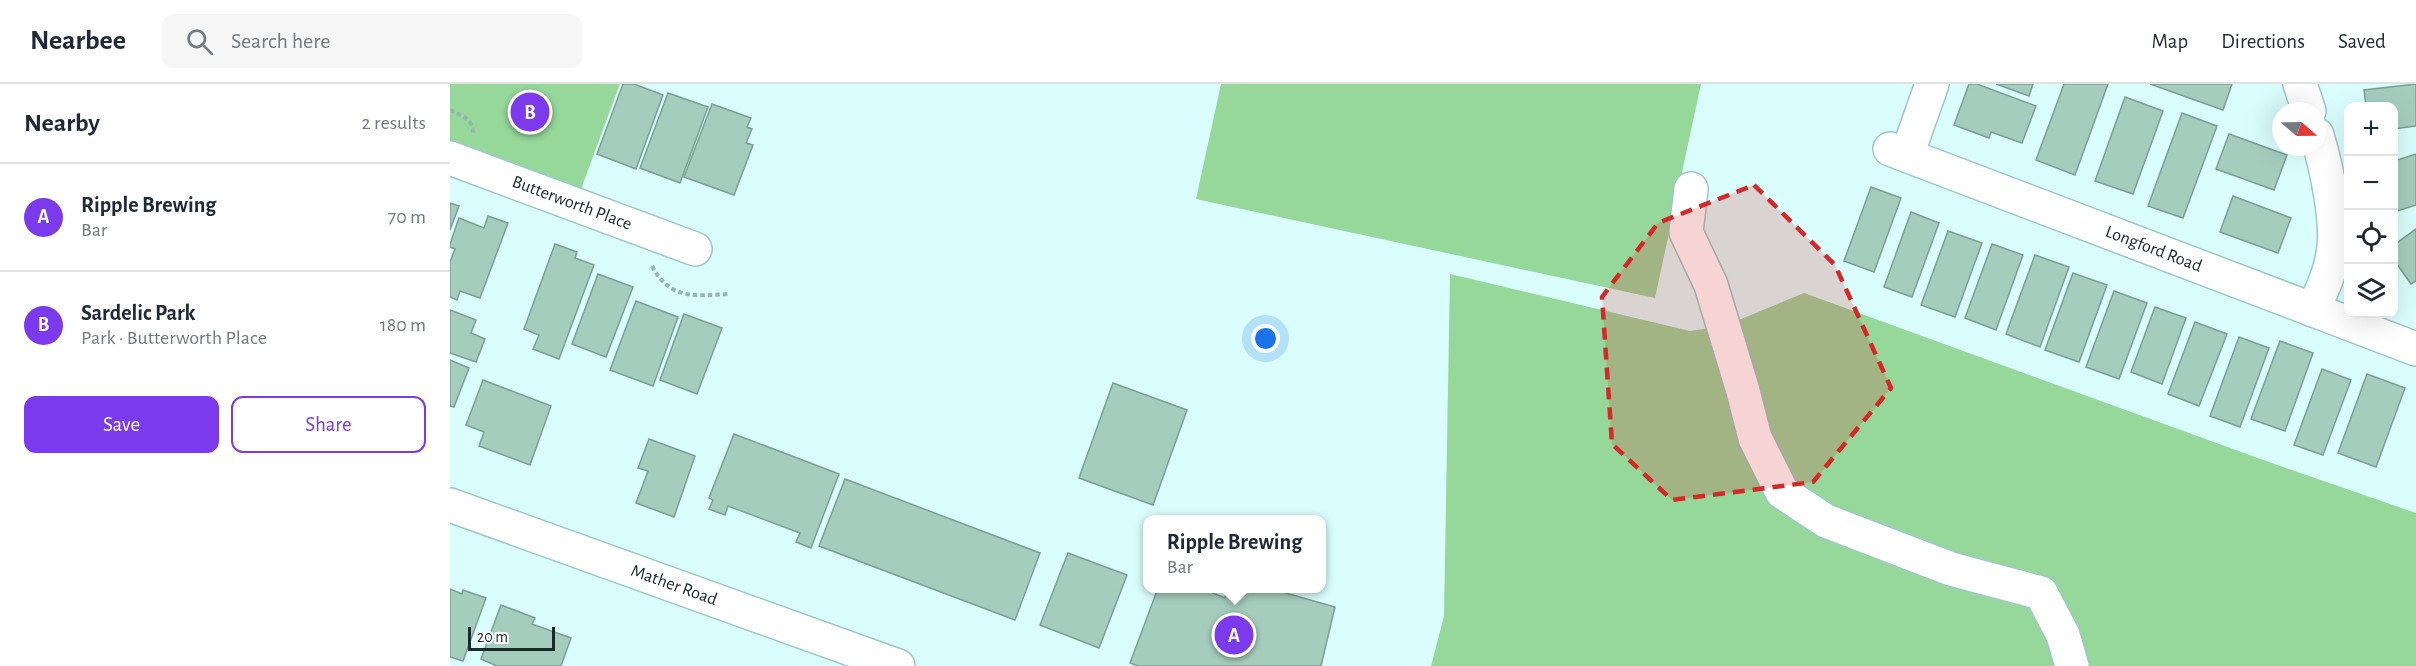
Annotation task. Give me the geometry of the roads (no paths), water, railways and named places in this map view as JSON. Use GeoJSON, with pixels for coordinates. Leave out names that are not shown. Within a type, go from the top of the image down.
{"type":"FeatureCollection","features":[{"type":"Feature","properties":{"kind":"street","name":"Longford Road"},"geometry":{"type":"LineString","coordinates":[[1932,84],[1899,152],[2416,349]]}},
{"type":"Feature","properties":{"kind":"street"},"geometry":{"type":"LineString","coordinates":[[2300,84],[2306,102]]}},
{"type":"Feature","properties":{"kind":"street"},"geometry":{"type":"LineString","coordinates":[[2313,310],[2329,272],[2335,244],[2328,179],[2322,156]]}},
{"type":"Feature","properties":{"kind":"street","name":"Butterworth Place"},"geometry":{"type":"LineString","coordinates":[[450,158],[695,249]]}},
{"type":"Feature","properties":{"kind":"street"},"geometry":{"type":"LineString","coordinates":[[1691,189],[1686,232],[1711,285],[1755,438],[1782,492],[1826,521],[1951,569],[2041,593],[2063,634],[2072,666]]}},
{"type":"Feature","properties":{"kind":"street","name":"Mather Road"},"geometry":{"type":"LineString","coordinates":[[450,505],[898,666]]}},
{"type":"Feature","properties":{"kind":"place","name":"Sardelic Park"},"geometry":{"type":"Point","coordinates":[530,112]}},
{"type":"Feature","properties":{"kind":"place","name":"Ripple Brewing"},"geometry":{"type":"Point","coordinates":[1234,635]}}]}
